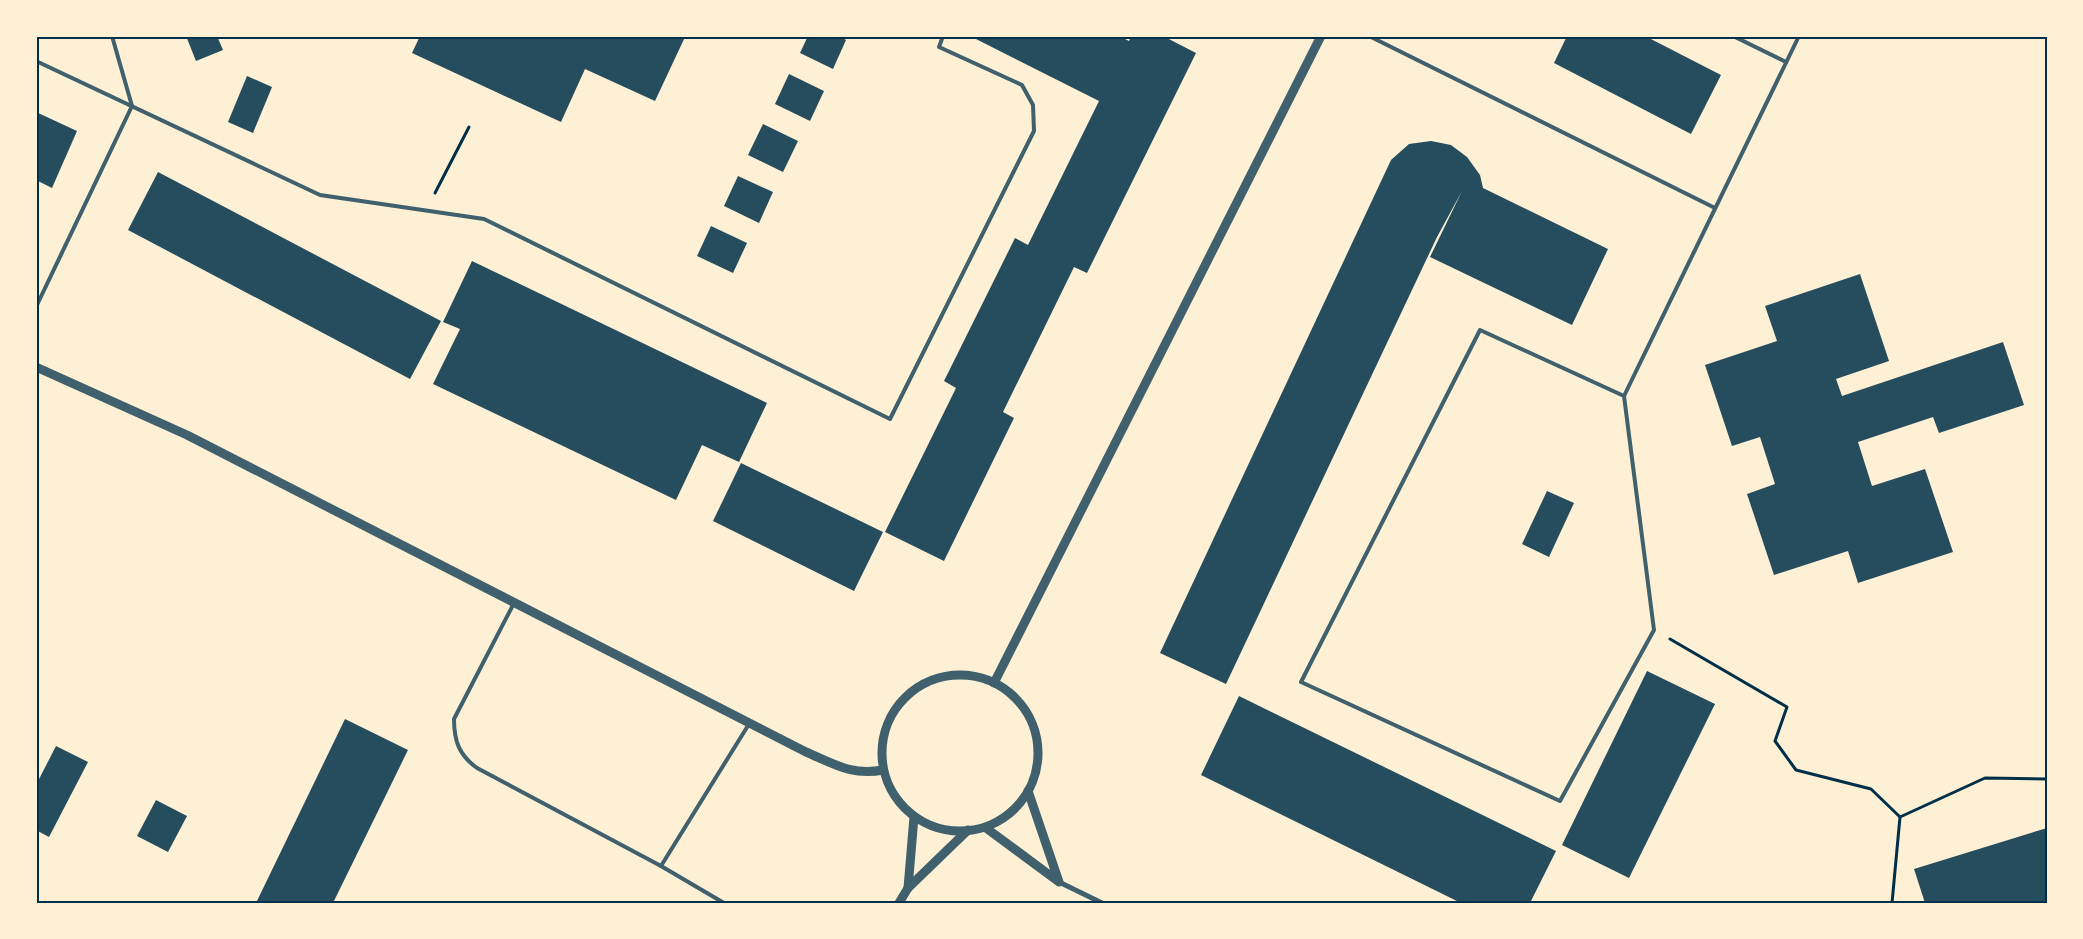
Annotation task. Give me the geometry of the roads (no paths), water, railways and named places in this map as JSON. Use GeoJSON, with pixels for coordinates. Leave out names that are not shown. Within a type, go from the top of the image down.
{"type":"FeatureCollection","features":[{"type":"Feature","properties":{"kind":"street"},"geometry":{"type":"LineString","coordinates":[[994,683],[1319,37]]}},
{"type":"Feature","properties":{"kind":"street"},"geometry":{"type":"LineString","coordinates":[[36,367],[187,435],[806,752],[847,769],[865,773],[883,770]]}},
{"type":"Feature","properties":{"kind":"street"},"geometry":{"type":"LineString","coordinates":[[966,675],[994,683],[1014,697],[1028,716],[1036,738],[1038,763],[1028,791],[1011,813],[986,828],[968,830],[937,828],[914,817],[894,796],[883,770],[881,746],[888,722],[907,694],[935,678],[966,675]]}},
{"type":"Feature","properties":{"kind":"street"},"geometry":{"type":"LineString","coordinates":[[1028,791],[1059,882]]}},
{"type":"Feature","properties":{"kind":"street"},"geometry":{"type":"LineString","coordinates":[[908,888],[914,817]]}},
{"type":"Feature","properties":{"kind":"street"},"geometry":{"type":"LineString","coordinates":[[986,828],[1059,882],[1102,903]]}},
{"type":"Feature","properties":{"kind":"street"},"geometry":{"type":"LineString","coordinates":[[899,903],[908,888],[968,830]]}},
{"type":"Feature","properties":{"kind":"lane"},"geometry":{"type":"LineString","coordinates":[[36,308],[132,106],[112,36]]}},
{"type":"Feature","properties":{"kind":"lane"},"geometry":{"type":"LineString","coordinates":[[36,61],[320,195],[484,219],[890,419],[1034,131],[1034,105],[1022,85],[939,47],[943,36]]}},
{"type":"Feature","properties":{"kind":"lane"},"geometry":{"type":"LineString","coordinates":[[1368,36],[1715,208]]}},
{"type":"Feature","properties":{"kind":"lane"},"geometry":{"type":"LineString","coordinates":[[1733,36],[1786,62]]}},
{"type":"Feature","properties":{"kind":"lane"},"geometry":{"type":"LineString","coordinates":[[1624,396],[1480,330],[1301,682],[1560,801],[1654,630],[1624,396],[1799,36]]}},
{"type":"Feature","properties":{"kind":"lane"},"geometry":{"type":"LineString","coordinates":[[514,602],[454,720],[454,735],[462,754],[477,768],[661,866],[724,903]]}},
{"type":"Feature","properties":{"kind":"lane"},"geometry":{"type":"LineString","coordinates":[[661,866],[750,723]]}}]}
